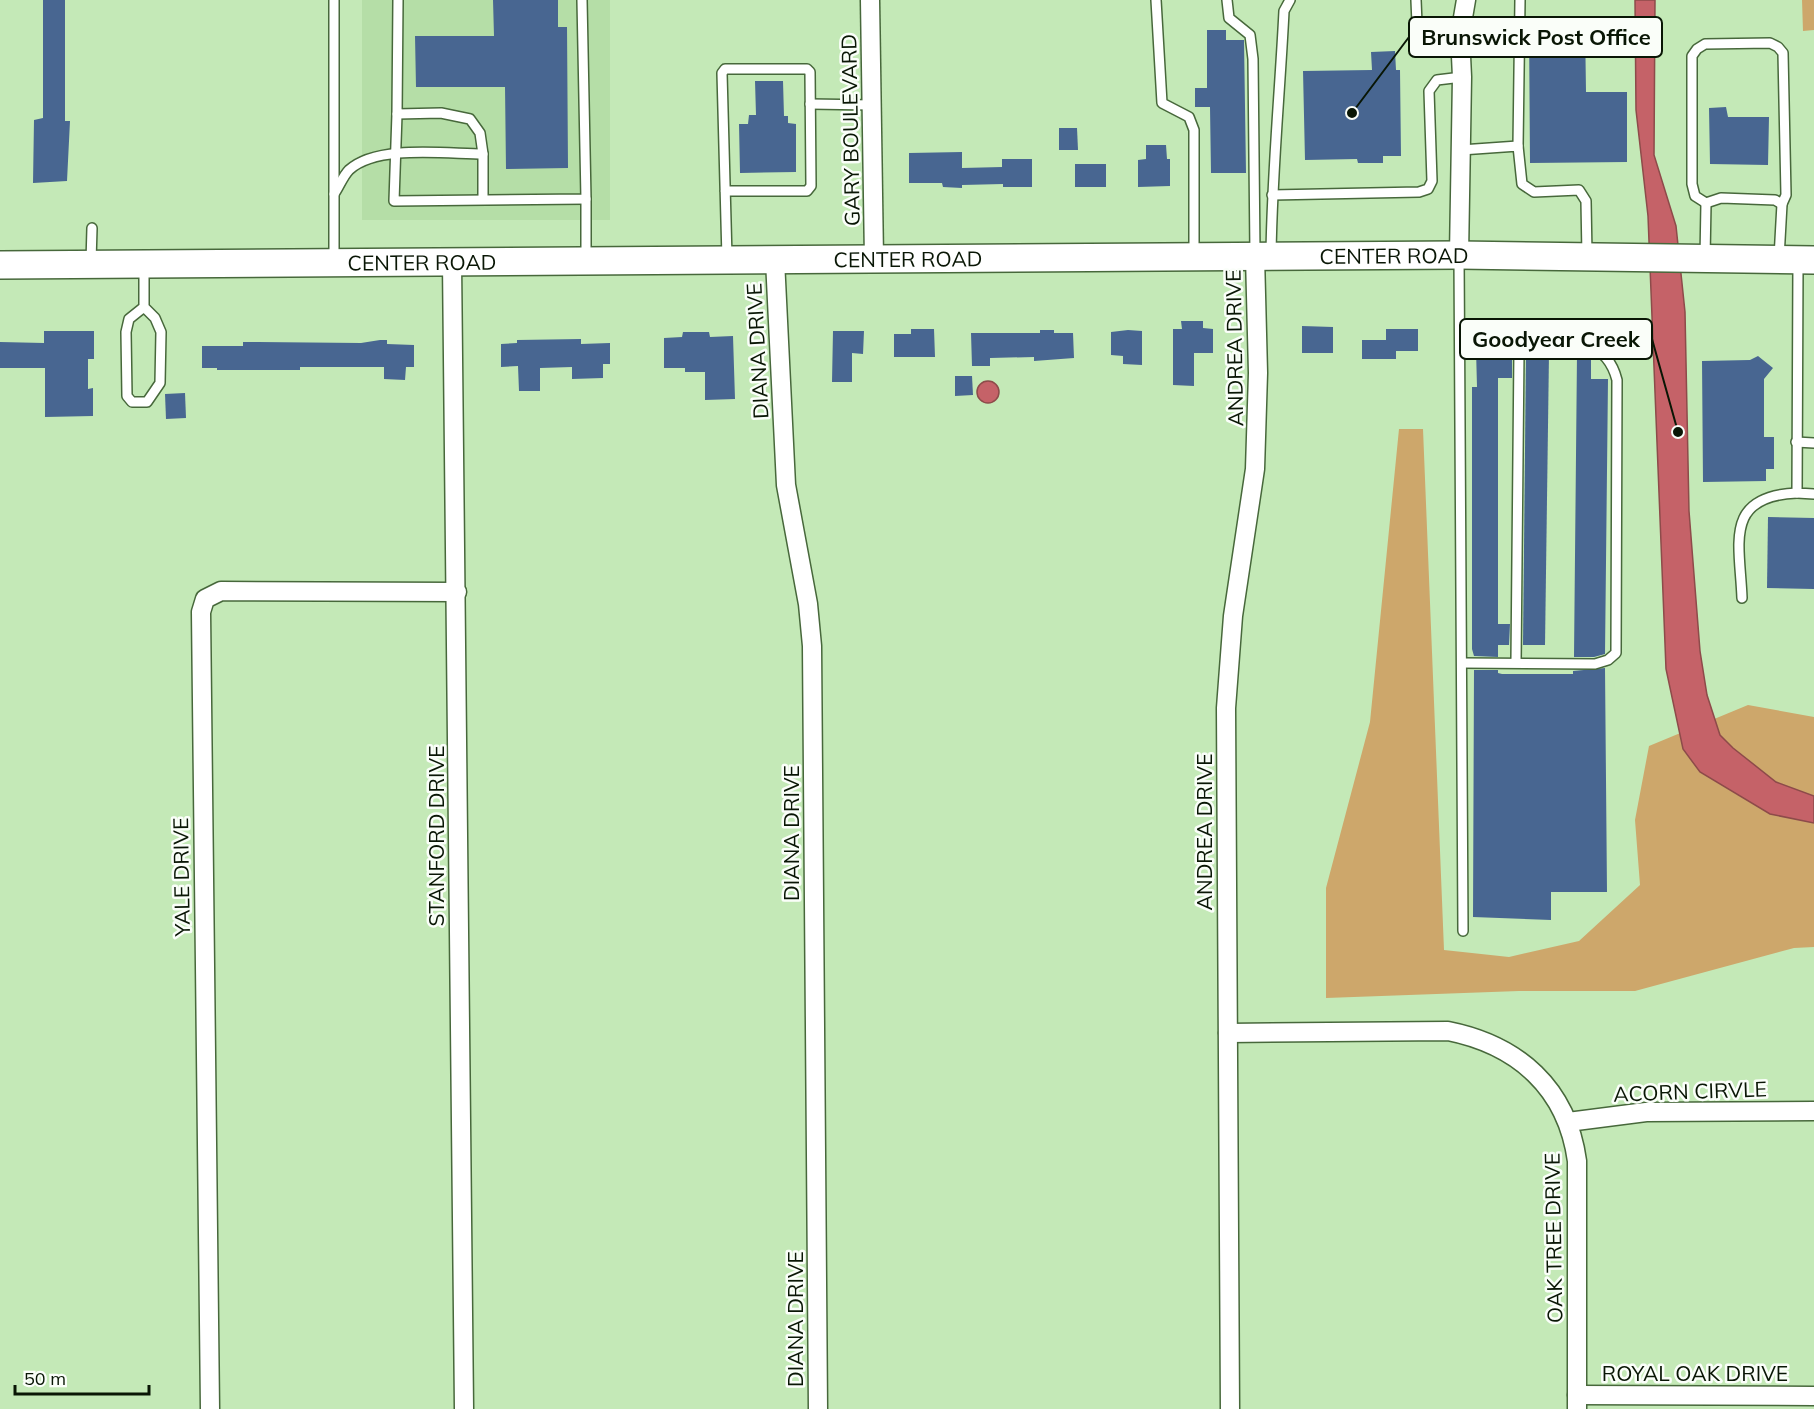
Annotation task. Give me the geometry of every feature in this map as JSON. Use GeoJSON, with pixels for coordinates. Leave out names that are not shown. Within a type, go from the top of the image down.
{"type":"FeatureCollection","features":[{"type":"Feature","properties":{"kind":"main road","name":"CENTER ROAD"},"geometry":{"type":"LineString","coordinates":[[0,265],[1459,255],[1797,260]]}},
{"type":"Feature","properties":{"kind":"street","name":"GARY BOULEVARD"},"geometry":{"type":"LineString","coordinates":[[870,0],[874,259]]}},
{"type":"Feature","properties":{"kind":"street"},"geometry":{"type":"LineString","coordinates":[[1459,255],[1462,77],[1460,35],[1466,0]]}},
{"type":"Feature","properties":{"kind":"street","name":"ANDREA DRIVE"},"geometry":{"type":"LineString","coordinates":[[1230,1409],[1226,708],[1233,616],[1255,469],[1263,257]]}},
{"type":"Feature","properties":{"kind":"street","name":"DIANA DRIVE"},"geometry":{"type":"LineString","coordinates":[[775,260],[786,485],[808,604],[812,646],[818,1409]]}},
{"type":"Feature","properties":{"kind":"street","name":"STANFORD DRIVE"},"geometry":{"type":"LineString","coordinates":[[452,262],[464,1409]]}},
{"type":"Feature","properties":{"kind":"street","name":"YALE DRIVE"},"geometry":{"type":"LineString","coordinates":[[210,1409],[201,612],[205,599],[221,591],[457,592]]}},
{"type":"Feature","properties":{"kind":"street","name":"OAK TREE DRIVE"},"geometry":{"type":"LineString","coordinates":[[1228,1033],[1448,1030],[1476,1036],[1497,1045],[1528,1067],[1560,1106],[1568,1122],[1577,1170],[1577,1402]]}},
{"type":"Feature","properties":{"kind":"street","name":"ACORN CIRVLE"},"geometry":{"type":"LineString","coordinates":[[1568,1122],[1646,1112],[1814,1111]]}},
{"type":"Feature","properties":{"kind":"street","name":"ROYAL OAK DRIVE"},"geometry":{"type":"LineString","coordinates":[[1577,1402],[1814,1396]]}},
{"type":"Feature","properties":{"kind":"lane"},"geometry":{"type":"LineString","coordinates":[[334,0],[334,263]]}},
{"type":"Feature","properties":{"kind":"lane"},"geometry":{"type":"LineString","coordinates":[[398,0],[394,201],[586,199]]}},
{"type":"Feature","properties":{"kind":"lane"},"geometry":{"type":"LineString","coordinates":[[582,0],[586,261]]}},
{"type":"Feature","properties":{"kind":"lane"},"geometry":{"type":"LineString","coordinates":[[1156,0],[1162,103],[1189,117],[1194,130],[1194,257]]}},
{"type":"Feature","properties":{"kind":"lane"},"geometry":{"type":"LineString","coordinates":[[1227,0],[1229,18],[1250,35],[1254,180],[1263,257]]}},
{"type":"Feature","properties":{"kind":"lane"},"geometry":{"type":"LineString","coordinates":[[1263,257],[1278,141],[1284,11],[1290,0]]}},
{"type":"Feature","properties":{"kind":"lane"},"geometry":{"type":"LineString","coordinates":[[1416,0],[1418,48]]}},
{"type":"Feature","properties":{"kind":"lane"},"geometry":{"type":"LineString","coordinates":[[1520,0],[1518,146],[1522,184],[1534,192],[1579,190],[1586,201],[1587,257]]}},
{"type":"Feature","properties":{"kind":"lane"},"geometry":{"type":"LineString","coordinates":[[1706,203],[1695,196],[1692,184],[1692,56],[1696,49],[1705,44],[1770,43],[1783,53],[1786,195],[1782,204],[1797,260],[1797,494]]}},
{"type":"Feature","properties":{"kind":"lane"},"geometry":{"type":"LineString","coordinates":[[725,191],[807,191],[811,186],[810,72],[807,69],[725,69],[722,73],[725,191],[727,260]]}},
{"type":"Feature","properties":{"kind":"lane"},"geometry":{"type":"LineString","coordinates":[[1272,195],[1419,192],[1428,189],[1432,181],[1429,91],[1437,80],[1462,77]]}},
{"type":"Feature","properties":{"kind":"lane"},"geometry":{"type":"LineString","coordinates":[[810,104],[872,105]]}},
{"type":"Feature","properties":{"kind":"lane"},"geometry":{"type":"LineString","coordinates":[[397,114],[441,113],[470,119],[480,133],[483,154],[483,199]]}},
{"type":"Feature","properties":{"kind":"lane"},"geometry":{"type":"LineString","coordinates":[[1461,150],[1518,146]]}},
{"type":"Feature","properties":{"kind":"lane"},"geometry":{"type":"LineString","coordinates":[[334,194],[349,170],[371,157],[394,153],[483,154]]}},
{"type":"Feature","properties":{"kind":"lane"},"geometry":{"type":"LineString","coordinates":[[1706,203],[1720,198],[1775,200],[1782,204]]}},
{"type":"Feature","properties":{"kind":"lane"},"geometry":{"type":"LineString","coordinates":[[1693,258],[1706,203]]}},
{"type":"Feature","properties":{"kind":"lane"},"geometry":{"type":"LineString","coordinates":[[90,265],[92,228]]}},
{"type":"Feature","properties":{"kind":"lane"},"geometry":{"type":"LineString","coordinates":[[1459,255],[1463,931]]}},
{"type":"Feature","properties":{"kind":"lane"},"geometry":{"type":"LineString","coordinates":[[144,265],[144,307],[155,318],[160,332],[160,383],[147,402],[132,402],[127,396],[126,332],[129,319],[144,307]]}},
{"type":"Feature","properties":{"kind":"lane"},"geometry":{"type":"LineString","coordinates":[[1462,663],[1595,664],[1608,660],[1616,653],[1617,380],[1612,364],[1603,353],[1584,343],[1531,339],[1523,342],[1519,351],[1516,663]]}},
{"type":"Feature","properties":{"kind":"lane"},"geometry":{"type":"LineString","coordinates":[[1796,442],[1814,443]]}},
{"type":"Feature","properties":{"kind":"lane"},"geometry":{"type":"LineString","coordinates":[[1742,598],[1740,527],[1743,516],[1764,499],[1777,494],[1814,494]]}},
{"type":"Feature","properties":{"kind":"shaded area"},"geometry":{"type":"Polygon","coordinates":[[[362,0],[610,0],[610,220],[362,220],[362,0]]]}},
{"type":"Feature","properties":{"kind":"shaded area"},"geometry":{"type":"Polygon","coordinates":[[[1635,0],[1655,0],[1654,155],[1676,226],[1685,312],[1689,511],[1700,651],[1707,695],[1720,735],[1733,748],[1776,782],[1814,796],[1814,823],[1770,814],[1700,772],[1683,749],[1666,669],[1648,216],[1636,110],[1635,0]]]}},
{"type":"Feature","properties":{"kind":"shaded area"},"geometry":{"type":"Polygon","coordinates":[[[1802,0],[1814,0],[1814,30],[1803,31],[1802,0]]]}},
{"type":"Feature","properties":{"kind":"shaded area"},"geometry":{"type":"Polygon","coordinates":[[[988,381],[996,384],[999,392],[996,400],[988,403],[980,400],[977,392],[980,384],[988,381]]]}},
{"type":"Feature","properties":{"kind":"shaded area"},"geometry":{"type":"Polygon","coordinates":[[[1399,429],[1423,429],[1444,950],[1509,957],[1579,941],[1640,885],[1635,820],[1649,746],[1748,705],[1814,717],[1814,947],[1794,948],[1635,991],[1519,991],[1326,998],[1326,888],[1370,722],[1399,429]]]}},
{"type":"Feature","properties":{"kind":"building"},"geometry":{"type":"Polygon","coordinates":[[[43,0],[65,0],[65,121],[70,121],[67,181],[33,183],[34,120],[43,118],[43,0]]]}},
{"type":"Feature","properties":{"kind":"building"},"geometry":{"type":"Polygon","coordinates":[[[493,0],[558,0],[558,27],[567,27],[568,168],[506,169],[505,87],[416,87],[415,36],[494,36],[493,0]]]}},
{"type":"Feature","properties":{"kind":"building"},"geometry":{"type":"Polygon","coordinates":[[[1585,24],[1586,92],[1627,92],[1627,162],[1530,163],[1529,25],[1585,24]]]}},
{"type":"Feature","properties":{"kind":"building"},"geometry":{"type":"Polygon","coordinates":[[[1207,30],[1226,30],[1226,40],[1244,40],[1246,173],[1211,173],[1210,107],[1195,107],[1195,88],[1207,88],[1207,30]]]}},
{"type":"Feature","properties":{"kind":"building"},"geometry":{"type":"Polygon","coordinates":[[[1395,51],[1396,70],[1400,70],[1401,156],[1383,156],[1383,163],[1358,163],[1357,159],[1305,160],[1303,71],[1372,70],[1371,52],[1395,51]]]}},
{"type":"Feature","properties":{"kind":"building"},"geometry":{"type":"Polygon","coordinates":[[[755,81],[783,81],[784,116],[788,116],[788,123],[796,124],[796,172],[740,173],[739,124],[748,124],[749,115],[756,115],[755,81]]]}},
{"type":"Feature","properties":{"kind":"building"},"geometry":{"type":"Polygon","coordinates":[[[1726,107],[1728,117],[1769,117],[1768,165],[1710,164],[1709,108],[1726,107]]]}},
{"type":"Feature","properties":{"kind":"building"},"geometry":{"type":"Polygon","coordinates":[[[1059,128],[1077,128],[1078,150],[1059,150],[1059,128]]]}},
{"type":"Feature","properties":{"kind":"building"},"geometry":{"type":"Polygon","coordinates":[[[1146,145],[1166,145],[1167,159],[1170,159],[1170,186],[1138,187],[1138,160],[1146,159],[1146,145]]]}},
{"type":"Feature","properties":{"kind":"building"},"geometry":{"type":"Polygon","coordinates":[[[962,152],[962,168],[1002,167],[1002,159],[1032,159],[1032,187],[1003,187],[1003,184],[962,185],[962,188],[943,187],[942,183],[909,183],[909,153],[962,152]]]}},
{"type":"Feature","properties":{"kind":"building"},"geometry":{"type":"Polygon","coordinates":[[[1075,164],[1106,164],[1106,187],[1075,187],[1075,164]]]}},
{"type":"Feature","properties":{"kind":"building"},"geometry":{"type":"Polygon","coordinates":[[[1181,321],[1203,321],[1203,328],[1213,329],[1213,353],[1194,353],[1194,386],[1173,385],[1173,329],[1182,329],[1181,321]]]}},
{"type":"Feature","properties":{"kind":"building"},"geometry":{"type":"Polygon","coordinates":[[[1302,326],[1333,327],[1333,353],[1302,353],[1302,326]]]}},
{"type":"Feature","properties":{"kind":"building"},"geometry":{"type":"Polygon","coordinates":[[[911,329],[934,329],[935,357],[894,357],[894,334],[911,334],[911,329]]]}},
{"type":"Feature","properties":{"kind":"building"},"geometry":{"type":"Polygon","coordinates":[[[1386,329],[1418,329],[1418,351],[1396,351],[1396,359],[1362,359],[1362,340],[1386,340],[1386,329]]]}},
{"type":"Feature","properties":{"kind":"building"},"geometry":{"type":"Polygon","coordinates":[[[1040,330],[1073,333],[1074,358],[1034,361],[1034,357],[990,358],[990,366],[972,366],[971,333],[1040,333],[1040,330]]]}},
{"type":"Feature","properties":{"kind":"building"},"geometry":{"type":"Polygon","coordinates":[[[44,331],[94,331],[94,359],[88,359],[88,389],[93,388],[93,416],[45,417],[45,368],[0,368],[0,342],[44,343],[44,331]]]}},
{"type":"Feature","properties":{"kind":"building"},"geometry":{"type":"Polygon","coordinates":[[[833,331],[864,331],[863,354],[852,353],[852,382],[832,382],[833,331]]]}},
{"type":"Feature","properties":{"kind":"building"},"geometry":{"type":"Polygon","coordinates":[[[1142,331],[1142,365],[1123,364],[1123,356],[1111,355],[1111,332],[1142,331]]]}},
{"type":"Feature","properties":{"kind":"building"},"geometry":{"type":"Polygon","coordinates":[[[683,332],[709,332],[710,337],[733,336],[735,399],[705,400],[705,372],[685,372],[685,368],[664,368],[664,338],[682,337],[683,332]]]}},
{"type":"Feature","properties":{"kind":"building"},"geometry":{"type":"Polygon","coordinates":[[[581,339],[581,344],[610,343],[610,364],[603,364],[603,378],[572,379],[572,367],[540,368],[540,391],[519,391],[518,366],[501,367],[501,344],[517,343],[517,340],[581,339]]]}},
{"type":"Feature","properties":{"kind":"building"},"geometry":{"type":"Polygon","coordinates":[[[387,340],[387,344],[414,345],[414,367],[406,367],[405,380],[384,379],[384,367],[300,367],[300,370],[202,368],[202,346],[243,346],[243,342],[361,343],[387,340]]]}},
{"type":"Feature","properties":{"kind":"building"},"geometry":{"type":"Polygon","coordinates":[[[1476,349],[1501,349],[1501,352],[1512,352],[1512,378],[1498,378],[1498,624],[1510,624],[1509,645],[1498,645],[1498,657],[1474,656],[1472,649],[1472,387],[1477,387],[1476,349]]]}},
{"type":"Feature","properties":{"kind":"building"},"geometry":{"type":"Polygon","coordinates":[[[1526,352],[1549,353],[1545,645],[1523,645],[1526,352]]]}},
{"type":"Feature","properties":{"kind":"building"},"geometry":{"type":"Polygon","coordinates":[[[1577,354],[1591,354],[1591,379],[1608,379],[1605,654],[1594,657],[1574,657],[1577,354]]]}},
{"type":"Feature","properties":{"kind":"building"},"geometry":{"type":"Polygon","coordinates":[[[1758,356],[1773,368],[1764,379],[1764,437],[1774,437],[1774,469],[1766,469],[1766,481],[1703,482],[1702,361],[1750,360],[1758,356]]]}},
{"type":"Feature","properties":{"kind":"building"},"geometry":{"type":"Polygon","coordinates":[[[955,376],[972,376],[973,395],[955,396],[955,376]]]}},
{"type":"Feature","properties":{"kind":"building"},"geometry":{"type":"Polygon","coordinates":[[[185,393],[186,418],[166,419],[165,394],[185,393]]]}},
{"type":"Feature","properties":{"kind":"building"},"geometry":{"type":"Polygon","coordinates":[[[1768,517],[1814,518],[1814,589],[1767,588],[1768,517]]]}},
{"type":"Feature","properties":{"kind":"building"},"geometry":{"type":"Polygon","coordinates":[[[1605,668],[1607,892],[1551,892],[1551,920],[1473,917],[1474,670],[1498,670],[1498,673],[1502,674],[1573,674],[1573,671],[1605,668]]]}},
{"type":"Feature","properties":{"kind":"place","name":"Brunswick Post Office"},"geometry":{"type":"Point","coordinates":[1352,113]}},
{"type":"Feature","properties":{"kind":"place","name":"Goodyear Creek"},"geometry":{"type":"Point","coordinates":[1678,432]}}]}
